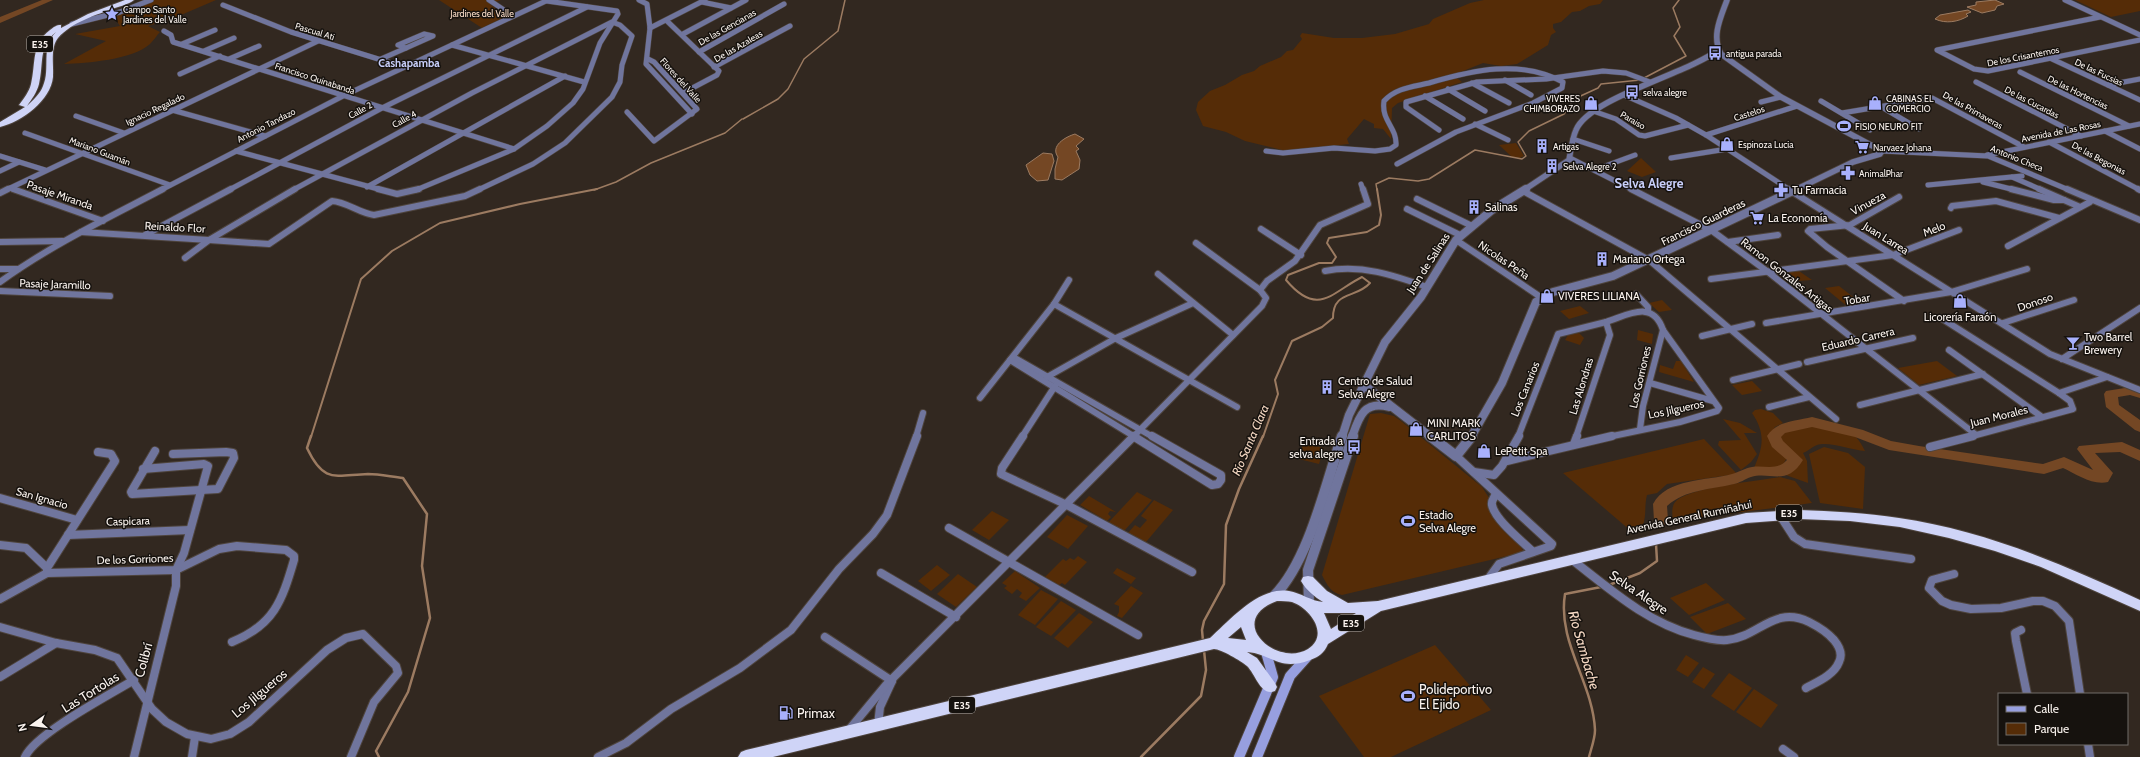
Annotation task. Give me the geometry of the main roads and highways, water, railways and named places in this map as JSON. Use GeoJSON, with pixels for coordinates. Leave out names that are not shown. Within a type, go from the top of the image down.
{"type":"FeatureCollection","features":[{"type":"Feature","properties":{"kind":"highway","name":"E35"},"geometry":{"type":"LineString","coordinates":[[0,121],[21,106],[33,92],[36,85],[38,49],[47,35],[66,23],[121,0]]}},
{"type":"Feature","properties":{"kind":"highway","name":"E35"},"geometry":{"type":"LineString","coordinates":[[0,126],[26,110],[41,95],[49,80],[51,44],[59,33],[72,24],[132,4]]}},
{"type":"Feature","properties":{"kind":"highway","name":"Avenida General Rumiñahui"},"geometry":{"type":"LineString","coordinates":[[1310,605],[1345,608],[1378,606],[1571,558],[1746,518],[1778,514],[1855,515],[1937,529],[1972,538],[2039,561],[2140,606]]}},
{"type":"Feature","properties":{"kind":"highway"},"geometry":{"type":"LineString","coordinates":[[1308,581],[1322,594],[1345,608]]}},
{"type":"Feature","properties":{"kind":"highway","name":"E35"},"geometry":{"type":"LineString","coordinates":[[746,757],[1124,666],[1176,651],[1216,644],[1242,645],[1263,650],[1285,659],[1307,656],[1318,650],[1324,640],[1324,624],[1320,616],[1310,605],[1294,598],[1274,596],[1261,600],[1216,644]]}},
{"type":"Feature","properties":{"kind":"highway","name":"Avenida General Rumiñahui"},"geometry":{"type":"LineString","coordinates":[[1324,640],[1378,606]]}},
{"type":"Feature","properties":{"kind":"highway"},"geometry":{"type":"LineString","coordinates":[[1251,609],[1247,621],[1248,629],[1252,640],[1263,650]]}},
{"type":"Feature","properties":{"kind":"highway"},"geometry":{"type":"LineString","coordinates":[[1216,644],[1252,662],[1270,687]]}},
{"type":"Feature","properties":{"kind":"main road"},"geometry":{"type":"LineString","coordinates":[[1240,757],[1270,687],[1272,671],[1263,650]]}},
{"type":"Feature","properties":{"kind":"main road"},"geometry":{"type":"LineString","coordinates":[[1257,757],[1290,676],[1307,656]]}},
{"type":"Feature","properties":{"kind":"waterway"},"geometry":{"type":"LineString","coordinates":[[0,20],[49,0]]}},
{"type":"Feature","properties":{"kind":"waterway"},"geometry":{"type":"LineString","coordinates":[[743,119],[778,99],[788,89],[804,59],[838,31],[845,0]]}},
{"type":"Feature","properties":{"kind":"waterway","name":"Río Santa Clara"},"geometry":{"type":"LineString","coordinates":[[1644,78],[1686,56],[1674,36],[1680,27],[1673,8],[1679,0]]}},
{"type":"Feature","properties":{"kind":"waterway","name":"Río Santa Clara"},"geometry":{"type":"LineString","coordinates":[[1377,190],[1376,184],[1389,178],[1418,181],[1429,179],[1475,150],[1522,159],[1526,156],[1518,142],[1529,131],[1564,114],[1574,99],[1598,88],[1601,84],[1640,80]]}},
{"type":"Feature","properties":{"kind":"waterway"},"geometry":{"type":"LineString","coordinates":[[596,189],[616,182],[651,163],[725,133],[742,119]]}},
{"type":"Feature","properties":{"kind":"waterway"},"geometry":{"type":"LineString","coordinates":[[311,437],[361,279],[392,251],[440,223],[520,204],[596,189]]}},
{"type":"Feature","properties":{"kind":"waterway","name":"Río Santa Clara"},"geometry":{"type":"LineString","coordinates":[[1263,437],[1278,394],[1275,380],[1292,341],[1322,327],[1333,318],[1334,309],[1341,299],[1364,288],[1370,283],[1362,277],[1333,295],[1316,300],[1307,298],[1297,291],[1286,280],[1288,275],[1319,263],[1332,263],[1336,257],[1327,243],[1329,238],[1367,232],[1379,225],[1381,215],[1377,189]]}},
{"type":"Feature","properties":{"kind":"waterway"},"geometry":{"type":"LineString","coordinates":[[2140,394],[2131,391],[2111,394],[2113,407],[2140,427]]}},
{"type":"Feature","properties":{"kind":"waterway"},"geometry":{"type":"LineString","coordinates":[[1661,520],[1660,504],[1676,492],[1695,486],[1736,478],[1751,472],[1779,472],[1784,470],[1796,460],[1777,444],[1774,436],[1780,429],[1812,422],[1858,433],[1889,445],[1919,451],[2044,469],[2064,462],[2093,476],[2103,478],[2106,473],[2094,463],[2084,449],[2122,447],[2140,456]]}},
{"type":"Feature","properties":{"kind":"waterway"},"geometry":{"type":"LineString","coordinates":[[311,436],[307,448],[313,459],[325,472],[339,476],[372,474],[403,478],[427,514],[422,566],[430,618],[408,692],[376,751],[379,757]]}},
{"type":"Feature","properties":{"kind":"waterway","name":"Río Santa Clara"},"geometry":{"type":"LineString","coordinates":[[1203,641],[1202,630],[1204,621],[1224,584],[1226,525],[1239,489],[1263,436]]}},
{"type":"Feature","properties":{"kind":"waterway","name":"Río Sambache"},"geometry":{"type":"LineString","coordinates":[[1609,585],[1640,573],[1657,561],[1656,544]]}},
{"type":"Feature","properties":{"kind":"waterway","name":"Río Sambache"},"geometry":{"type":"LineString","coordinates":[[1589,757],[1595,733],[1593,713],[1570,646],[1564,612],[1565,594],[1601,587]]}},
{"type":"Feature","properties":{"kind":"waterway","name":"Río Santa Clara"},"geometry":{"type":"LineString","coordinates":[[1141,757],[1201,696],[1206,670],[1204,650]]}},
{"type":"Feature","properties":{"kind":"place","name":"Campo Santo Jardines del Valle"},"geometry":{"type":"Point","coordinates":[112,14]}},
{"type":"Feature","properties":{"kind":"place","name":"antigua parada"},"geometry":{"type":"Point","coordinates":[1715,53]}},
{"type":"Feature","properties":{"kind":"place","name":"selva alegre"},"geometry":{"type":"Point","coordinates":[1632,92]}},
{"type":"Feature","properties":{"kind":"place","name":"VIVERES CHIMBORAZO"},"geometry":{"type":"Point","coordinates":[1591,103]}},
{"type":"Feature","properties":{"kind":"place","name":"CABINAS EL COMERCIO"},"geometry":{"type":"Point","coordinates":[1875,103]}},
{"type":"Feature","properties":{"kind":"place","name":"FISIO NEURO FIT"},"geometry":{"type":"Point","coordinates":[1844,126]}},
{"type":"Feature","properties":{"kind":"place","name":"Espinoza Lucia"},"geometry":{"type":"Point","coordinates":[1727,144]}},
{"type":"Feature","properties":{"kind":"place","name":"Artigas"},"geometry":{"type":"Point","coordinates":[1542,146]}},
{"type":"Feature","properties":{"kind":"place","name":"Narvaez Johana"},"geometry":{"type":"Point","coordinates":[1862,147]}},
{"type":"Feature","properties":{"kind":"place","name":"Selva Alegre 2"},"geometry":{"type":"Point","coordinates":[1552,166]}},
{"type":"Feature","properties":{"kind":"place","name":"AnimalPhar"},"geometry":{"type":"Point","coordinates":[1848,173]}},
{"type":"Feature","properties":{"kind":"place","name":"Tu Farmacia"},"geometry":{"type":"Point","coordinates":[1781,190]}},
{"type":"Feature","properties":{"kind":"place","name":"Salinas"},"geometry":{"type":"Point","coordinates":[1474,207]}},
{"type":"Feature","properties":{"kind":"place","name":"La Economía"},"geometry":{"type":"Point","coordinates":[1757,218]}},
{"type":"Feature","properties":{"kind":"place","name":"Mariano Ortega"},"geometry":{"type":"Point","coordinates":[1602,259]}},
{"type":"Feature","properties":{"kind":"place","name":"VIVERES LILIANA"},"geometry":{"type":"Point","coordinates":[1547,296]}},
{"type":"Feature","properties":{"kind":"place","name":"Licorería Faraón"},"geometry":{"type":"Point","coordinates":[1960,301]}},
{"type":"Feature","properties":{"kind":"place","name":"Two Barrel Brewery"},"geometry":{"type":"Point","coordinates":[2073,343]}},
{"type":"Feature","properties":{"kind":"place","name":"Centro de Salud Selva Alegre"},"geometry":{"type":"Point","coordinates":[1327,387]}},
{"type":"Feature","properties":{"kind":"place","name":"MINI MARK CARLITOS"},"geometry":{"type":"Point","coordinates":[1416,429]}},
{"type":"Feature","properties":{"kind":"place","name":"Entrada a selva alegre"},"geometry":{"type":"Point","coordinates":[1354,447]}},
{"type":"Feature","properties":{"kind":"place","name":"LePetit Spa"},"geometry":{"type":"Point","coordinates":[1484,451]}},
{"type":"Feature","properties":{"kind":"place","name":"Estadio Selva Alegre"},"geometry":{"type":"Point","coordinates":[1408,521]}},
{"type":"Feature","properties":{"kind":"place","name":"Polideportivo El Ejido"},"geometry":{"type":"Point","coordinates":[1408,696]}},
{"type":"Feature","properties":{"kind":"place","name":"Primax"},"geometry":{"type":"Point","coordinates":[786,713]}},
{"type":"Feature","properties":{"kind":"district","name":"Cashapamba"},"geometry":{"type":"Point","coordinates":[409,63]}},
{"type":"Feature","properties":{"kind":"district","name":"Selva Alegre"},"geometry":{"type":"Point","coordinates":[1649,183]}},
{"type":"Feature","properties":{"kind":"park label","name":"Jardines del Valle"},"geometry":{"type":"Point","coordinates":[482,13]}}]}
